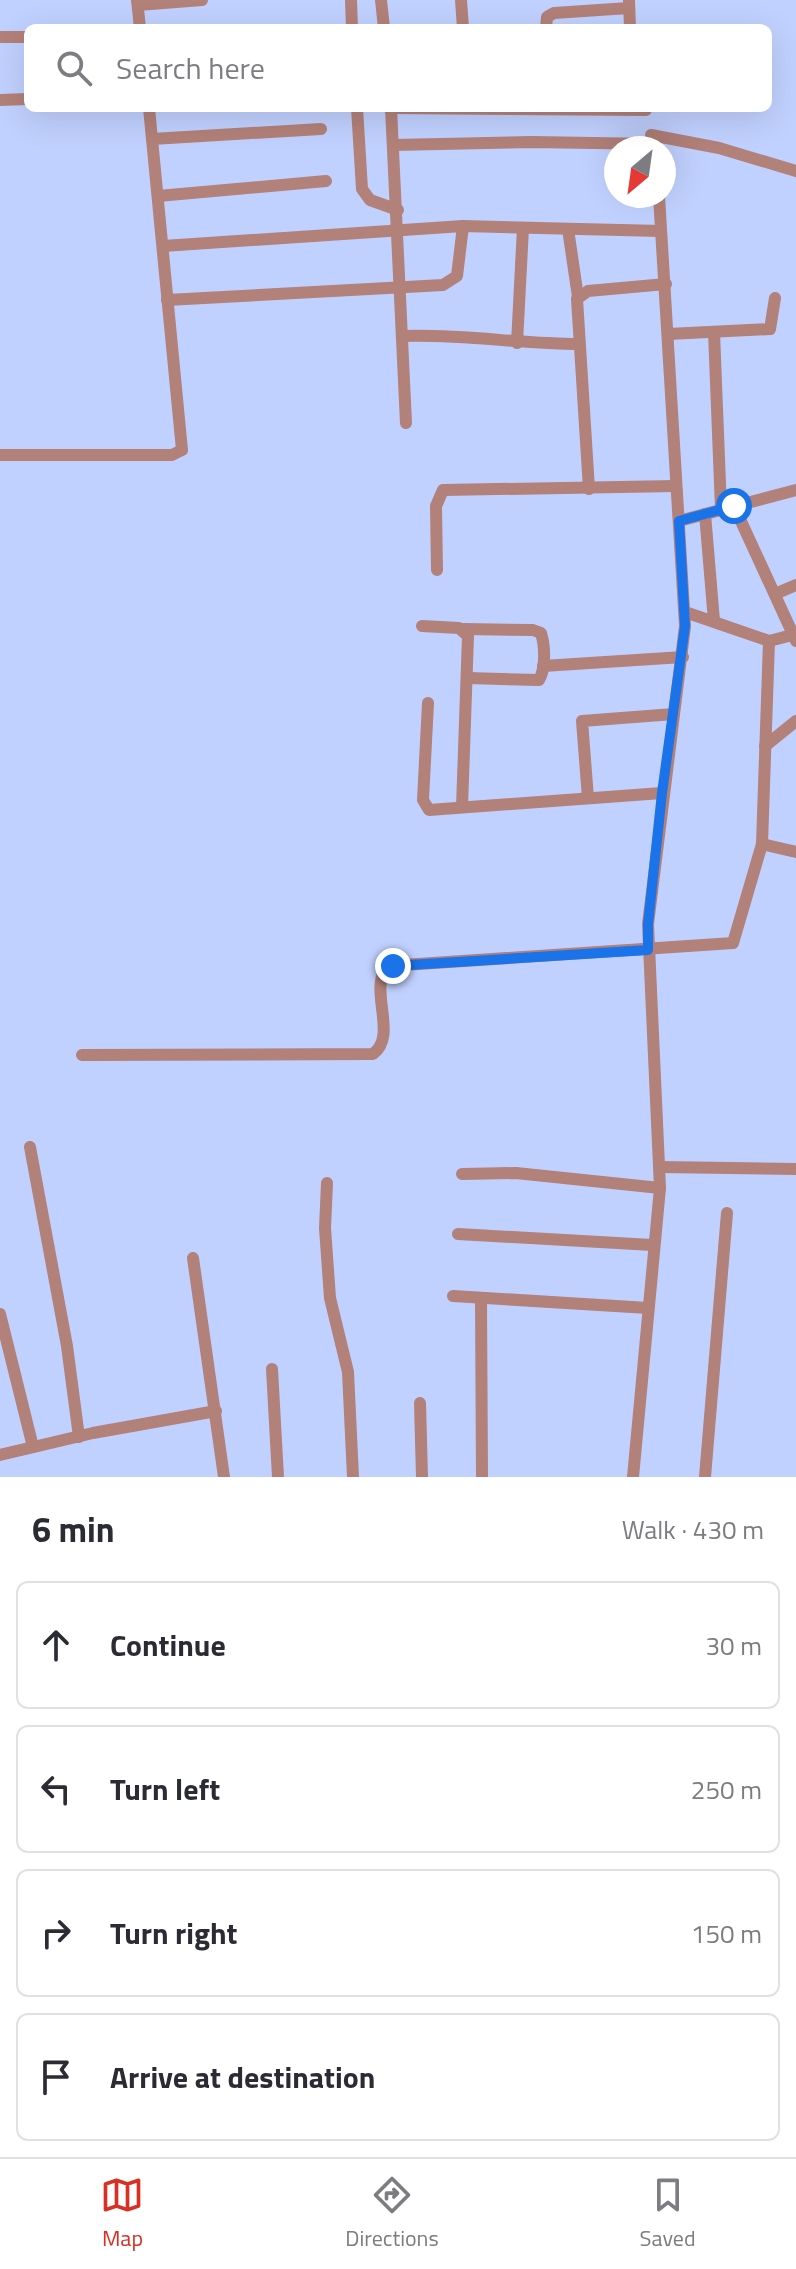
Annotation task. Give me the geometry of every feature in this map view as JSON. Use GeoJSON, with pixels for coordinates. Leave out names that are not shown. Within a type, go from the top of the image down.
{"type":"FeatureCollection","features":[{"type":"Feature","properties":{"kind":"street"},"geometry":{"type":"LineString","coordinates":[[140,24],[137,3],[202,0]]}},
{"type":"Feature","properties":{"kind":"street"},"geometry":{"type":"LineString","coordinates":[[351,0],[352,24]]}},
{"type":"Feature","properties":{"kind":"street"},"geometry":{"type":"LineString","coordinates":[[381,0],[384,24]]}},
{"type":"Feature","properties":{"kind":"street"},"geometry":{"type":"LineString","coordinates":[[461,0],[463,24]]}},
{"type":"Feature","properties":{"kind":"street"},"geometry":{"type":"LineString","coordinates":[[546,24],[547,17],[554,13],[641,0]]}},
{"type":"Feature","properties":{"kind":"street"},"geometry":{"type":"LineString","coordinates":[[629,3],[630,24]]}},
{"type":"Feature","properties":{"kind":"street"},"geometry":{"type":"LineString","coordinates":[[0,37],[24,37]]}},
{"type":"Feature","properties":{"kind":"street"},"geometry":{"type":"LineString","coordinates":[[0,100],[24,99]]}},
{"type":"Feature","properties":{"kind":"street"},"geometry":{"type":"LineString","coordinates":[[0,455],[180,452],[182,433],[149,112]]}},
{"type":"Feature","properties":{"kind":"street"},"geometry":{"type":"LineString","coordinates":[[357,112],[362,189],[370,200],[398,210]]}},
{"type":"Feature","properties":{"kind":"street"},"geometry":{"type":"LineString","coordinates":[[390,112],[402,287],[406,423]]}},
{"type":"Feature","properties":{"kind":"street"},"geometry":{"type":"LineString","coordinates":[[647,112],[652,136]]}},
{"type":"Feature","properties":{"kind":"street"},"geometry":{"type":"LineString","coordinates":[[152,139],[321,129]]}},
{"type":"Feature","properties":{"kind":"street"},"geometry":{"type":"LineString","coordinates":[[394,145],[604,142]]}},
{"type":"Feature","properties":{"kind":"street"},"geometry":{"type":"LineString","coordinates":[[676,144],[719,148],[796,171]]}},
{"type":"Feature","properties":{"kind":"street"},"geometry":{"type":"LineString","coordinates":[[158,196],[326,181]]}},
{"type":"Feature","properties":{"kind":"street"},"geometry":{"type":"LineString","coordinates":[[633,1477],[652,1245],[660,1188],[648,924],[662,793],[683,657],[685,612],[660,208]]}},
{"type":"Feature","properties":{"kind":"street"},"geometry":{"type":"LineString","coordinates":[[163,246],[463,226],[661,231]]}},
{"type":"Feature","properties":{"kind":"street"},"geometry":{"type":"LineString","coordinates":[[167,300],[443,285],[455,279],[463,226]]}},
{"type":"Feature","properties":{"kind":"street"},"geometry":{"type":"LineString","coordinates":[[517,343],[523,228]]}},
{"type":"Feature","properties":{"kind":"street"},"geometry":{"type":"LineString","coordinates":[[568,229],[578,297],[589,489]]}},
{"type":"Feature","properties":{"kind":"street"},"geometry":{"type":"LineString","coordinates":[[578,297],[588,291],[666,284]]}},
{"type":"Feature","properties":{"kind":"street"},"geometry":{"type":"LineString","coordinates":[[668,334],[770,329],[775,298]]}},
{"type":"Feature","properties":{"kind":"street"},"geometry":{"type":"LineString","coordinates":[[685,612],[769,641],[795,637],[728,508],[714,332]]}},
{"type":"Feature","properties":{"kind":"street"},"geometry":{"type":"LineString","coordinates":[[404,336],[468,335],[517,343],[579,344]]}},
{"type":"Feature","properties":{"kind":"street"},"geometry":{"type":"LineString","coordinates":[[437,570],[436,506],[443,490],[676,486]]}},
{"type":"Feature","properties":{"kind":"street"},"geometry":{"type":"LineString","coordinates":[[679,521],[796,490]]}},
{"type":"Feature","properties":{"kind":"street"},"geometry":{"type":"LineString","coordinates":[[705,514],[714,621]]}},
{"type":"Feature","properties":{"kind":"street"},"geometry":{"type":"LineString","coordinates":[[775,594],[796,585]]}},
{"type":"Feature","properties":{"kind":"street"},"geometry":{"type":"LineString","coordinates":[[422,626],[537,631],[543,637],[543,666],[541,677],[535,682],[467,678]]}},
{"type":"Feature","properties":{"kind":"street"},"geometry":{"type":"LineString","coordinates":[[462,807],[468,636],[463,629]]}},
{"type":"Feature","properties":{"kind":"street"},"geometry":{"type":"LineString","coordinates":[[82,1055],[373,1054],[378,1051],[383,1036],[382,975],[388,966],[648,950],[735,941],[762,844],[769,641]]}},
{"type":"Feature","properties":{"kind":"street"},"geometry":{"type":"LineString","coordinates":[[543,666],[683,657]]}},
{"type":"Feature","properties":{"kind":"street"},"geometry":{"type":"LineString","coordinates":[[428,703],[424,804],[435,811],[662,793]]}},
{"type":"Feature","properties":{"kind":"street"},"geometry":{"type":"LineString","coordinates":[[588,798],[582,721],[674,714]]}},
{"type":"Feature","properties":{"kind":"street"},"geometry":{"type":"LineString","coordinates":[[765,746],[793,729]]}},
{"type":"Feature","properties":{"kind":"street"},"geometry":{"type":"LineString","coordinates":[[762,844],[796,852]]}},
{"type":"Feature","properties":{"kind":"street"},"geometry":{"type":"LineString","coordinates":[[30,1147],[67,1346],[79,1437]]}},
{"type":"Feature","properties":{"kind":"street"},"geometry":{"type":"LineString","coordinates":[[659,1167],[796,1169]]}},
{"type":"Feature","properties":{"kind":"street"},"geometry":{"type":"LineString","coordinates":[[462,1174],[516,1173],[660,1188]]}},
{"type":"Feature","properties":{"kind":"street"},"geometry":{"type":"LineString","coordinates":[[327,1183],[325,1215],[330,1298],[348,1372],[353,1477]]}},
{"type":"Feature","properties":{"kind":"street"},"geometry":{"type":"LineString","coordinates":[[705,1477],[727,1213]]}},
{"type":"Feature","properties":{"kind":"street"},"geometry":{"type":"LineString","coordinates":[[458,1234],[652,1245]]}},
{"type":"Feature","properties":{"kind":"street"},"geometry":{"type":"LineString","coordinates":[[193,1258],[224,1477]]}},
{"type":"Feature","properties":{"kind":"street"},"geometry":{"type":"LineString","coordinates":[[453,1296],[648,1308]]}},
{"type":"Feature","properties":{"kind":"street"},"geometry":{"type":"LineString","coordinates":[[481,1298],[482,1477]]}},
{"type":"Feature","properties":{"kind":"street"},"geometry":{"type":"LineString","coordinates":[[0,1314],[33,1447]]}},
{"type":"Feature","properties":{"kind":"street"},"geometry":{"type":"LineString","coordinates":[[272,1369],[278,1477]]}},
{"type":"Feature","properties":{"kind":"street"},"geometry":{"type":"LineString","coordinates":[[420,1403],[422,1477]]}},
{"type":"Feature","properties":{"kind":"street"},"geometry":{"type":"LineString","coordinates":[[0,1455],[216,1411]]}},
{"type":"Feature","properties":{"kind":"route"},"geometry":{"type":"LineString","coordinates":[[393,966],[514,956],[648,950],[662,793],[682,669],[685,574],[679,521],[734,506]]}}]}
